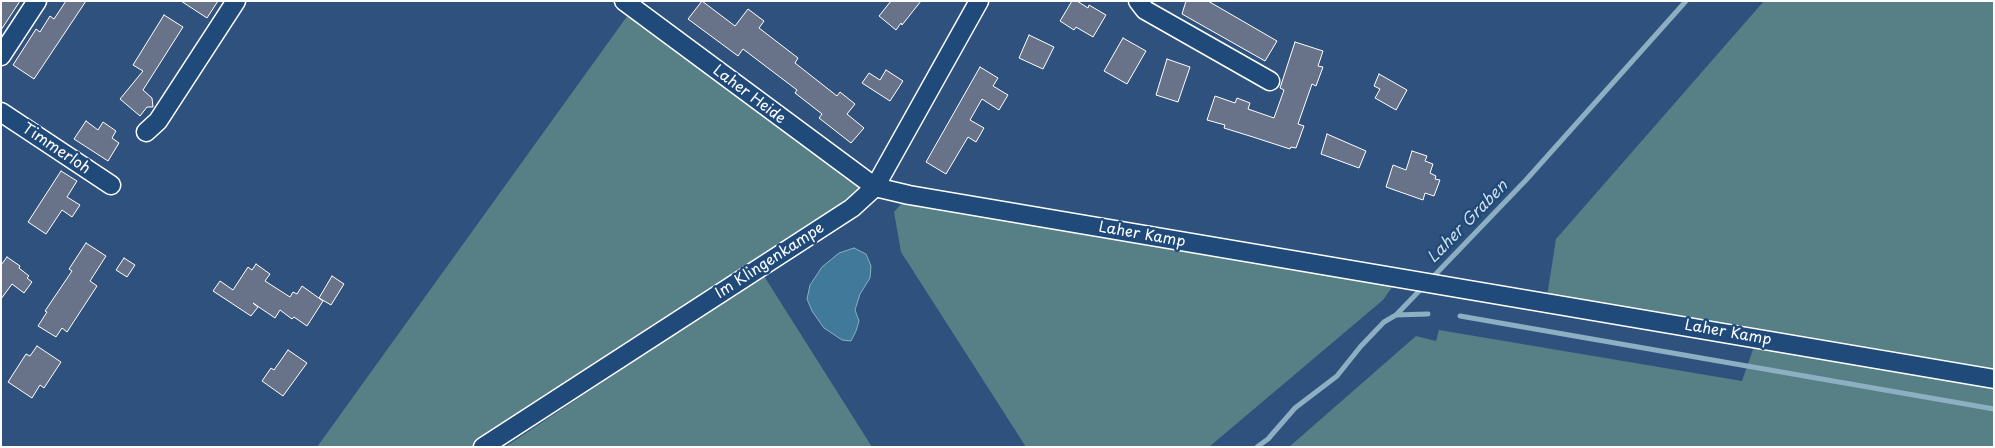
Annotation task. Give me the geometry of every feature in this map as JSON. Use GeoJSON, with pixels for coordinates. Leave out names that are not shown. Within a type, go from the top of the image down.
{"type":"FeatureCollection","features":[{"type":"Feature","properties":{"kind":"street"},"geometry":{"type":"LineString","coordinates":[[2,52],[37,1]]}},
{"type":"Feature","properties":{"kind":"street"},"geometry":{"type":"LineString","coordinates":[[146,132],[158,121],[236,1]]}},
{"type":"Feature","properties":{"kind":"street","name":"Laher Heide"},"geometry":{"type":"LineString","coordinates":[[624,1],[875,186]]}},
{"type":"Feature","properties":{"kind":"street","name":"Im Klingenkampe"},"geometry":{"type":"LineString","coordinates":[[484,447],[852,208],[875,186],[979,1]]}},
{"type":"Feature","properties":{"kind":"street"},"geometry":{"type":"LineString","coordinates":[[1138,1],[1145,10],[1270,81]]}},
{"type":"Feature","properties":{"kind":"street","name":"Timmerloh"},"geometry":{"type":"LineString","coordinates":[[1,112],[111,186]]}},
{"type":"Feature","properties":{"kind":"street","name":"Laher Kamp"},"geometry":{"type":"LineString","coordinates":[[875,186],[909,196],[1994,379]]}},
{"type":"Feature","properties":{"kind":"green space"},"geometry":{"type":"Polygon","coordinates":[[[1764,1],[1994,1],[1994,447],[1289,447],[1416,336],[1436,341],[1439,330],[1742,381],[1757,338],[1546,303],[1556,239],[1764,1]]]}},
{"type":"Feature","properties":{"kind":"green space"},"geometry":{"type":"Polygon","coordinates":[[[633,8],[875,187],[472,447],[317,447],[633,8]]]}},
{"type":"Feature","properties":{"kind":"green space"},"geometry":{"type":"Polygon","coordinates":[[[903,202],[1395,283],[1383,300],[1209,447],[1026,447],[901,252],[894,212],[903,202]]]}},
{"type":"Feature","properties":{"kind":"green space"},"geometry":{"type":"Polygon","coordinates":[[[764,276],[872,447],[505,447],[651,350],[764,276]]]}},
{"type":"Feature","properties":{"kind":"water"},"geometry":{"type":"Polygon","coordinates":[[[854,248],[866,254],[871,266],[870,278],[860,294],[855,310],[859,321],[851,341],[842,340],[824,328],[812,311],[807,299],[810,285],[822,267],[839,253],[854,248]]]}},
{"type":"Feature","properties":{"kind":"building"},"geometry":{"type":"Polygon","coordinates":[[[1,1],[20,1],[1,30],[1,1]]]}},
{"type":"Feature","properties":{"kind":"building"},"geometry":{"type":"Polygon","coordinates":[[[66,1],[86,1],[34,79],[13,65],[36,29],[40,32],[50,16],[54,19],[66,1]]]}},
{"type":"Feature","properties":{"kind":"building"},"geometry":{"type":"Polygon","coordinates":[[[181,1],[218,1],[207,18],[181,1]]]}},
{"type":"Feature","properties":{"kind":"building"},"geometry":{"type":"Polygon","coordinates":[[[702,1],[735,26],[748,9],[764,21],[759,28],[798,58],[795,63],[837,96],[840,92],[855,104],[847,114],[864,128],[851,143],[819,118],[822,114],[795,93],[797,90],[743,49],[738,56],[688,19],[702,1]]]}},
{"type":"Feature","properties":{"kind":"building"},"geometry":{"type":"Polygon","coordinates":[[[891,1],[921,1],[896,30],[879,16],[891,1]]]}},
{"type":"Feature","properties":{"kind":"building"},"geometry":{"type":"Polygon","coordinates":[[[1072,1],[1077,1],[1088,8],[1089,5],[1106,15],[1093,37],[1076,27],[1074,30],[1060,21],[1072,1]]]}},
{"type":"Feature","properties":{"kind":"building"},"geometry":{"type":"Polygon","coordinates":[[[1186,1],[1208,1],[1277,41],[1265,61],[1182,14],[1186,1]]]}},
{"type":"Feature","properties":{"kind":"building"},"geometry":{"type":"Polygon","coordinates":[[[164,15],[183,27],[143,90],[152,98],[153,107],[147,107],[140,116],[120,99],[143,71],[133,65],[164,15]]]}},
{"type":"Feature","properties":{"kind":"building"},"geometry":{"type":"Polygon","coordinates":[[[1029,35],[1054,47],[1043,69],[1019,58],[1029,35]]]}},
{"type":"Feature","properties":{"kind":"building"},"geometry":{"type":"Polygon","coordinates":[[[1123,38],[1146,51],[1127,84],[1104,71],[1123,38]]]}},
{"type":"Feature","properties":{"kind":"building"},"geometry":{"type":"Polygon","coordinates":[[[1295,42],[1323,51],[1318,66],[1323,67],[1316,86],[1312,84],[1298,124],[1304,126],[1296,148],[1291,147],[1290,149],[1224,128],[1225,125],[1207,120],[1215,96],[1235,103],[1237,98],[1250,103],[1248,109],[1274,118],[1284,90],[1280,88],[1295,42]]]}},
{"type":"Feature","properties":{"kind":"building"},"geometry":{"type":"Polygon","coordinates":[[[1167,59],[1190,67],[1178,102],[1156,95],[1167,59]]]}},
{"type":"Feature","properties":{"kind":"building"},"geometry":{"type":"Polygon","coordinates":[[[980,67],[998,78],[993,86],[1008,95],[999,110],[982,99],[970,120],[984,128],[976,142],[968,137],[946,174],[926,162],[980,67]]]}},
{"type":"Feature","properties":{"kind":"building"},"geometry":{"type":"Polygon","coordinates":[[[886,70],[903,81],[890,101],[862,83],[869,73],[880,80],[886,70]]]}},
{"type":"Feature","properties":{"kind":"building"},"geometry":{"type":"Polygon","coordinates":[[[1379,74],[1407,90],[1396,110],[1375,98],[1380,89],[1374,86],[1379,74]]]}},
{"type":"Feature","properties":{"kind":"building"},"geometry":{"type":"Polygon","coordinates":[[[86,121],[98,130],[103,122],[116,131],[112,138],[119,143],[108,161],[74,139],[86,121]]]}},
{"type":"Feature","properties":{"kind":"building"},"geometry":{"type":"Polygon","coordinates":[[[1327,134],[1366,151],[1359,168],[1321,154],[1327,134]]]}},
{"type":"Feature","properties":{"kind":"building"},"geometry":{"type":"Polygon","coordinates":[[[1412,151],[1427,156],[1425,161],[1433,164],[1430,173],[1436,176],[1435,179],[1440,180],[1434,196],[1425,193],[1423,200],[1386,187],[1393,165],[1406,170],[1412,151]]]}},
{"type":"Feature","properties":{"kind":"building"},"geometry":{"type":"Polygon","coordinates":[[[61,171],[77,181],[67,197],[80,205],[72,217],[62,210],[46,234],[28,222],[61,171]]]}},
{"type":"Feature","properties":{"kind":"building"},"geometry":{"type":"Polygon","coordinates":[[[86,243],[106,256],[90,281],[97,286],[67,332],[62,328],[56,337],[38,326],[47,312],[45,311],[72,271],[69,269],[86,243]]]}},
{"type":"Feature","properties":{"kind":"building"},"geometry":{"type":"Polygon","coordinates":[[[7,257],[20,266],[19,268],[29,276],[27,278],[32,282],[24,293],[12,284],[1,299],[1,265],[7,257]]]}},
{"type":"Feature","properties":{"kind":"building"},"geometry":{"type":"Polygon","coordinates":[[[124,258],[135,265],[127,277],[116,270],[124,258]]]}},
{"type":"Feature","properties":{"kind":"building"},"geometry":{"type":"Polygon","coordinates":[[[256,264],[270,274],[265,281],[290,297],[293,292],[297,294],[302,286],[323,301],[307,326],[294,317],[292,319],[280,310],[275,318],[253,303],[258,307],[251,316],[213,291],[220,281],[233,290],[248,267],[252,270],[256,264]]]}},
{"type":"Feature","properties":{"kind":"building"},"geometry":{"type":"Polygon","coordinates":[[[332,276],[344,284],[331,305],[319,298],[332,276]]]}},
{"type":"Feature","properties":{"kind":"building"},"geometry":{"type":"Polygon","coordinates":[[[37,346],[61,362],[44,388],[40,385],[32,398],[8,382],[26,354],[30,356],[37,346]]]}},
{"type":"Feature","properties":{"kind":"building"},"geometry":{"type":"Polygon","coordinates":[[[288,350],[307,363],[283,396],[262,381],[271,368],[274,370],[288,350]]]}},
{"type":"Feature","properties":{"kind":"waterway","name":"Laher Graben"},"geometry":{"type":"LineString","coordinates":[[1431,279],[1526,180],[1686,1]]}},
{"type":"Feature","properties":{"kind":"waterway","name":"Laher Graben"},"geometry":{"type":"LineString","coordinates":[[1257,447],[1268,439],[1295,408],[1337,376],[1361,346],[1384,322],[1396,315],[1423,287]]}},
{"type":"Feature","properties":{"kind":"waterway"},"geometry":{"type":"LineString","coordinates":[[1396,315],[1428,314]]}},
{"type":"Feature","properties":{"kind":"waterway"},"geometry":{"type":"LineString","coordinates":[[1460,316],[1994,409]]}}]}
